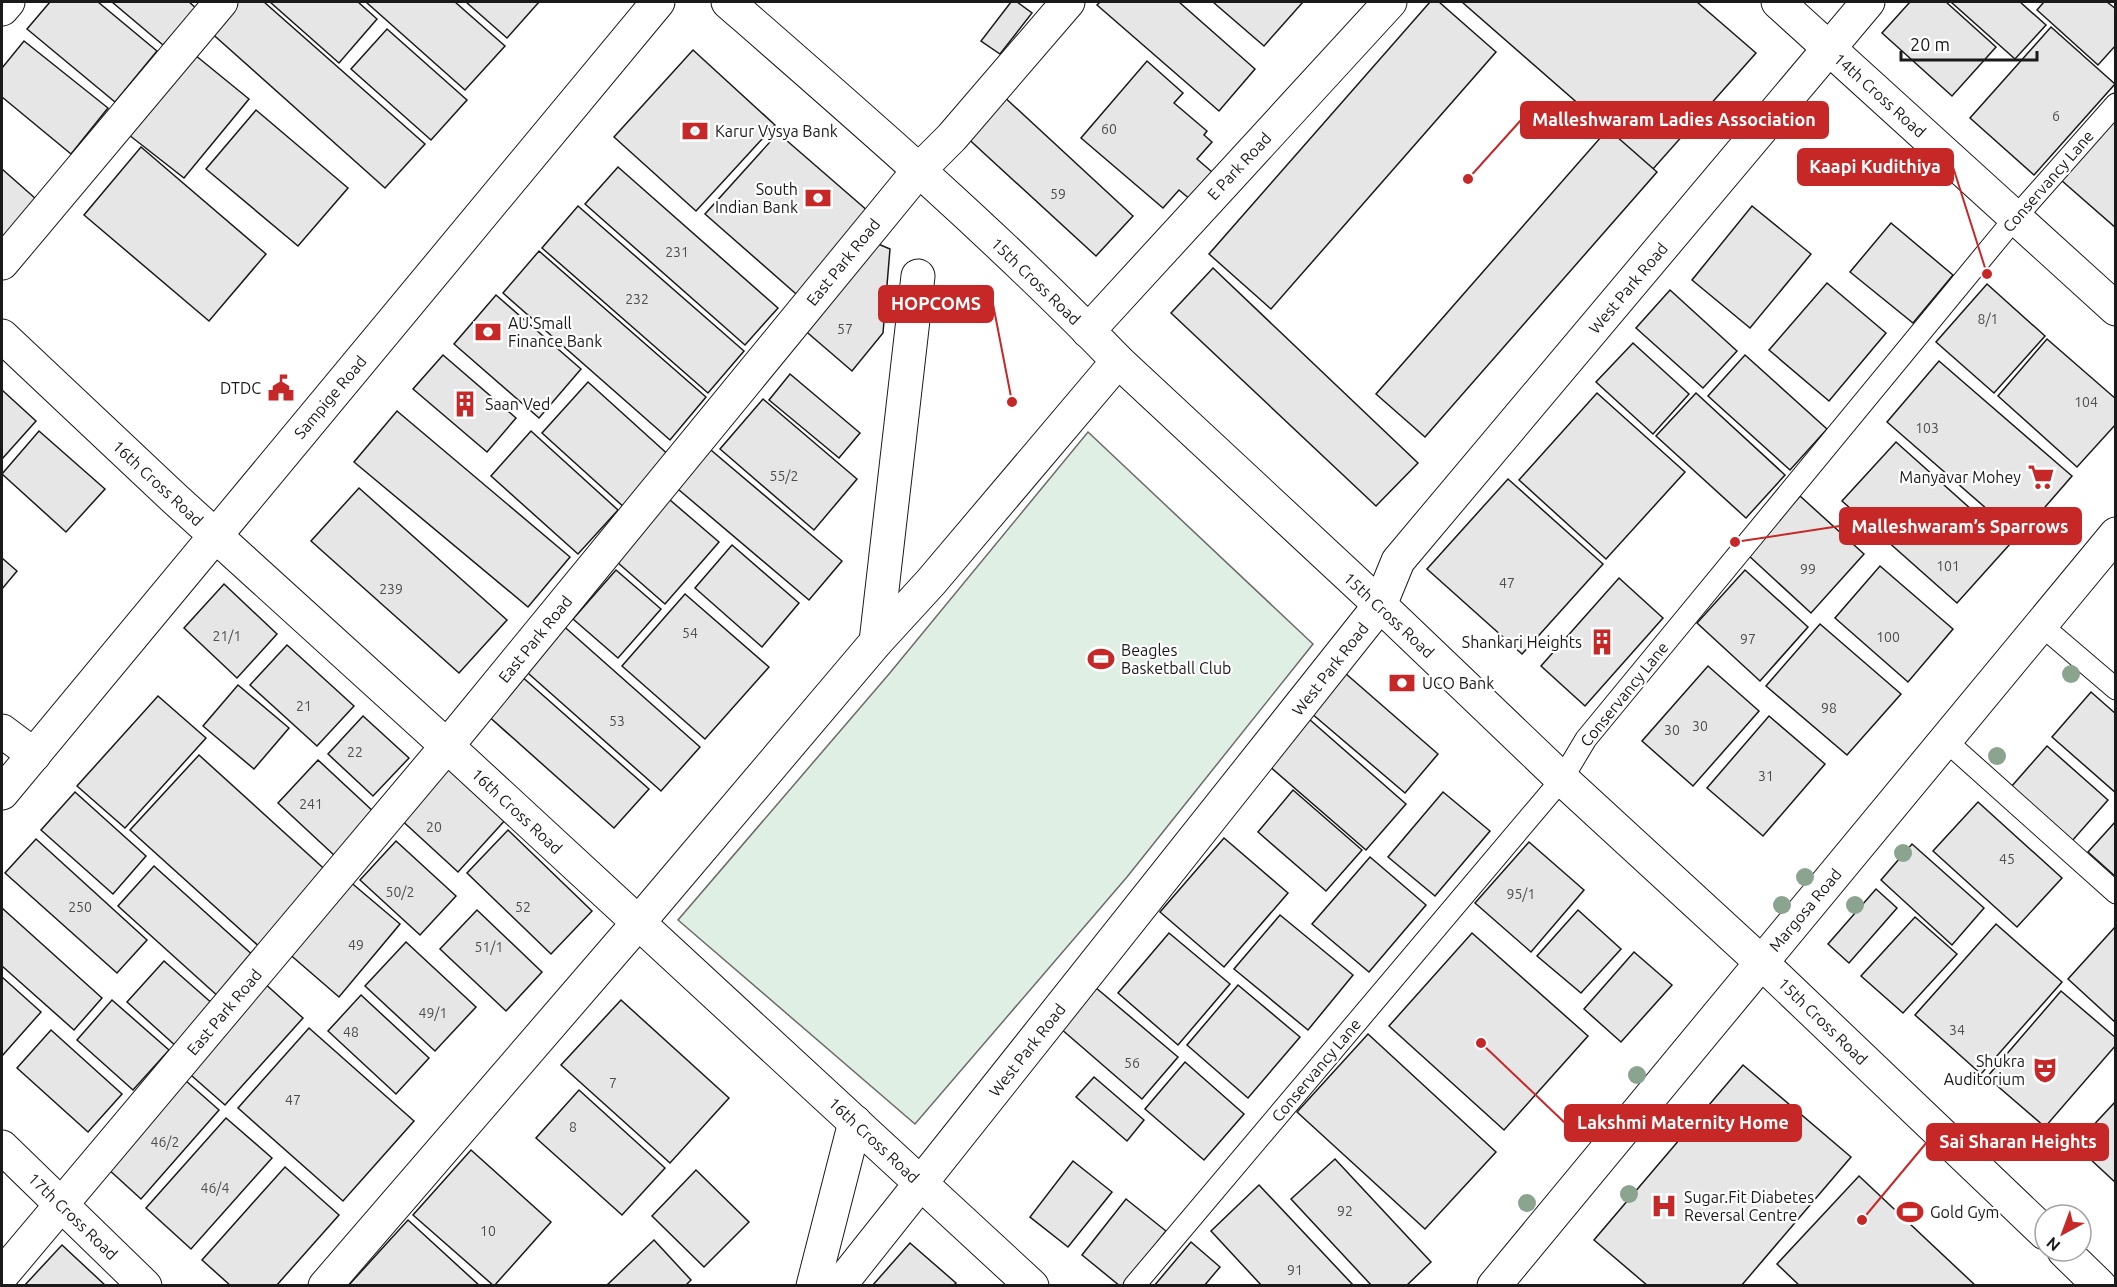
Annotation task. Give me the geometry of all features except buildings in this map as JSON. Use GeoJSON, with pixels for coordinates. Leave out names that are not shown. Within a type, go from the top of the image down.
{"type":"FeatureCollection","features":[{"type":"Feature","properties":{"kind":"street"},"geometry":{"type":"LineString","coordinates":[[2,9],[8,2]]}},
{"type":"Feature","properties":{"kind":"street"},"geometry":{"type":"LineString","coordinates":[[2,263],[221,2]]}},
{"type":"Feature","properties":{"kind":"street","name":"Sampige Road"},"geometry":{"type":"LineString","coordinates":[[2,793],[658,2]]}},
{"type":"Feature","properties":{"kind":"street","name":"15th Cross Road"},"geometry":{"type":"LineString","coordinates":[[728,2],[919,170],[1118,361],[1380,605],[1562,779],[1761,962],[2033,1222]]}},
{"type":"Feature","properties":{"kind":"street","name":"East Park Road"},"geometry":{"type":"LineString","coordinates":[[2,1275],[447,746],[919,170],[952,137],[1068,2]]}},
{"type":"Feature","properties":{"kind":"street","name":"E Park Road"},"geometry":{"type":"LineString","coordinates":[[1088,331],[1390,2]]}},
{"type":"Feature","properties":{"kind":"street","name":"14th Cross Road"},"geometry":{"type":"LineString","coordinates":[[1778,2],[2115,309]]}},
{"type":"Feature","properties":{"kind":"street","name":"West Park Road"},"geometry":{"type":"LineString","coordinates":[[839,1286],[1380,605],[1398,561],[1868,2]]}},
{"type":"Feature","properties":{"kind":"street"},"geometry":{"type":"LineString","coordinates":[[876,642],[918,276]]}},
{"type":"Feature","properties":{"kind":"street","name":"16th Cross Road"},"geometry":{"type":"LineString","coordinates":[[2,336],[215,536],[447,746],[1032,1286]]}},
{"type":"Feature","properties":{"kind":"street"},"geometry":{"type":"LineString","coordinates":[[325,1286],[638,923],[876,642],[931,582],[1118,361]]}},
{"type":"Feature","properties":{"kind":"street","name":"Margosa Road"},"geometry":{"type":"LineString","coordinates":[[1494,1286],[2041,625],[2114,540]]}},
{"type":"Feature","properties":{"kind":"street"},"geometry":{"type":"LineString","coordinates":[[2,731],[34,754]]}},
{"type":"Feature","properties":{"kind":"street"},"geometry":{"type":"LineString","coordinates":[[813,1286],[855,1122]]}},
{"type":"Feature","properties":{"kind":"street","name":"17th Cross Road"},"geometry":{"type":"LineString","coordinates":[[2,1147],[145,1286]]}},
{"type":"Feature","properties":{"kind":"street"},"geometry":{"type":"LineString","coordinates":[[2076,1263],[2100,1286]]}},
{"type":"Feature","properties":{"kind":"lane","name":"Conservancy Lane"},"geometry":{"type":"LineString","coordinates":[[1134,1286],[1562,779],[1586,739],[2015,218],[2115,104]]}},
{"type":"Feature","properties":{"kind":"lane"},"geometry":{"type":"LineString","coordinates":[[2041,625],[2115,689]]}},
{"type":"Feature","properties":{"kind":"lane"},"geometry":{"type":"LineString","coordinates":[[1945,741],[2115,893]]}},
{"type":"Feature","properties":{"kind":"green space"},"geometry":{"type":"Polygon","coordinates":[[[1088,432],[1313,644],[1127,877],[915,1124],[678,920],[889,674],[1088,432]]]}},
{"type":"Feature","properties":{"kind":"place","name":"Karur Vysya Bank"},"geometry":{"type":"Point","coordinates":[695,131]}},
{"type":"Feature","properties":{"kind":"place","name":"Malleshwaram Ladies Association"},"geometry":{"type":"Point","coordinates":[1468,179]}},
{"type":"Feature","properties":{"kind":"place","name":"South Indian Bank"},"geometry":{"type":"Point","coordinates":[818,198]}},
{"type":"Feature","properties":{"kind":"place","name":"Kaapi Kudithiya"},"geometry":{"type":"Point","coordinates":[1987,274]}},
{"type":"Feature","properties":{"kind":"place","name":"AU Small Finance Bank"},"geometry":{"type":"Point","coordinates":[488,332]}},
{"type":"Feature","properties":{"kind":"place","name":"DTDC"},"geometry":{"type":"Point","coordinates":[281,388]}},
{"type":"Feature","properties":{"kind":"place","name":"HOPCOMS"},"geometry":{"type":"Point","coordinates":[1012,402]}},
{"type":"Feature","properties":{"kind":"place","name":"Saan Ved"},"geometry":{"type":"Point","coordinates":[465,404]}},
{"type":"Feature","properties":{"kind":"place","name":"Manyavar Mohey"},"geometry":{"type":"Point","coordinates":[2041,477]}},
{"type":"Feature","properties":{"kind":"place","name":"Malleshwaram’s Sparrows"},"geometry":{"type":"Point","coordinates":[1735,542]}},
{"type":"Feature","properties":{"kind":"place","name":"Shankari Heights"},"geometry":{"type":"Point","coordinates":[1602,642]}},
{"type":"Feature","properties":{"kind":"place","name":"Beagles Basketball Club"},"geometry":{"type":"Point","coordinates":[1101,659]}},
{"type":"Feature","properties":{"kind":"place","name":"UCO Bank"},"geometry":{"type":"Point","coordinates":[1402,683]}},
{"type":"Feature","properties":{"kind":"place","name":"Lakshmi Maternity Home"},"geometry":{"type":"Point","coordinates":[1481,1043]}},
{"type":"Feature","properties":{"kind":"place","name":"Shukra Auditorium"},"geometry":{"type":"Point","coordinates":[2045,1070]}},
{"type":"Feature","properties":{"kind":"place","name":"Sugar.Fit Diabetes Reversal Centre"},"geometry":{"type":"Point","coordinates":[1664,1206]}},
{"type":"Feature","properties":{"kind":"place","name":"Gold Gym"},"geometry":{"type":"Point","coordinates":[1910,1212]}},
{"type":"Feature","properties":{"kind":"place","name":"Sai Sharan Heights"},"geometry":{"type":"Point","coordinates":[1862,1220]}}]}
